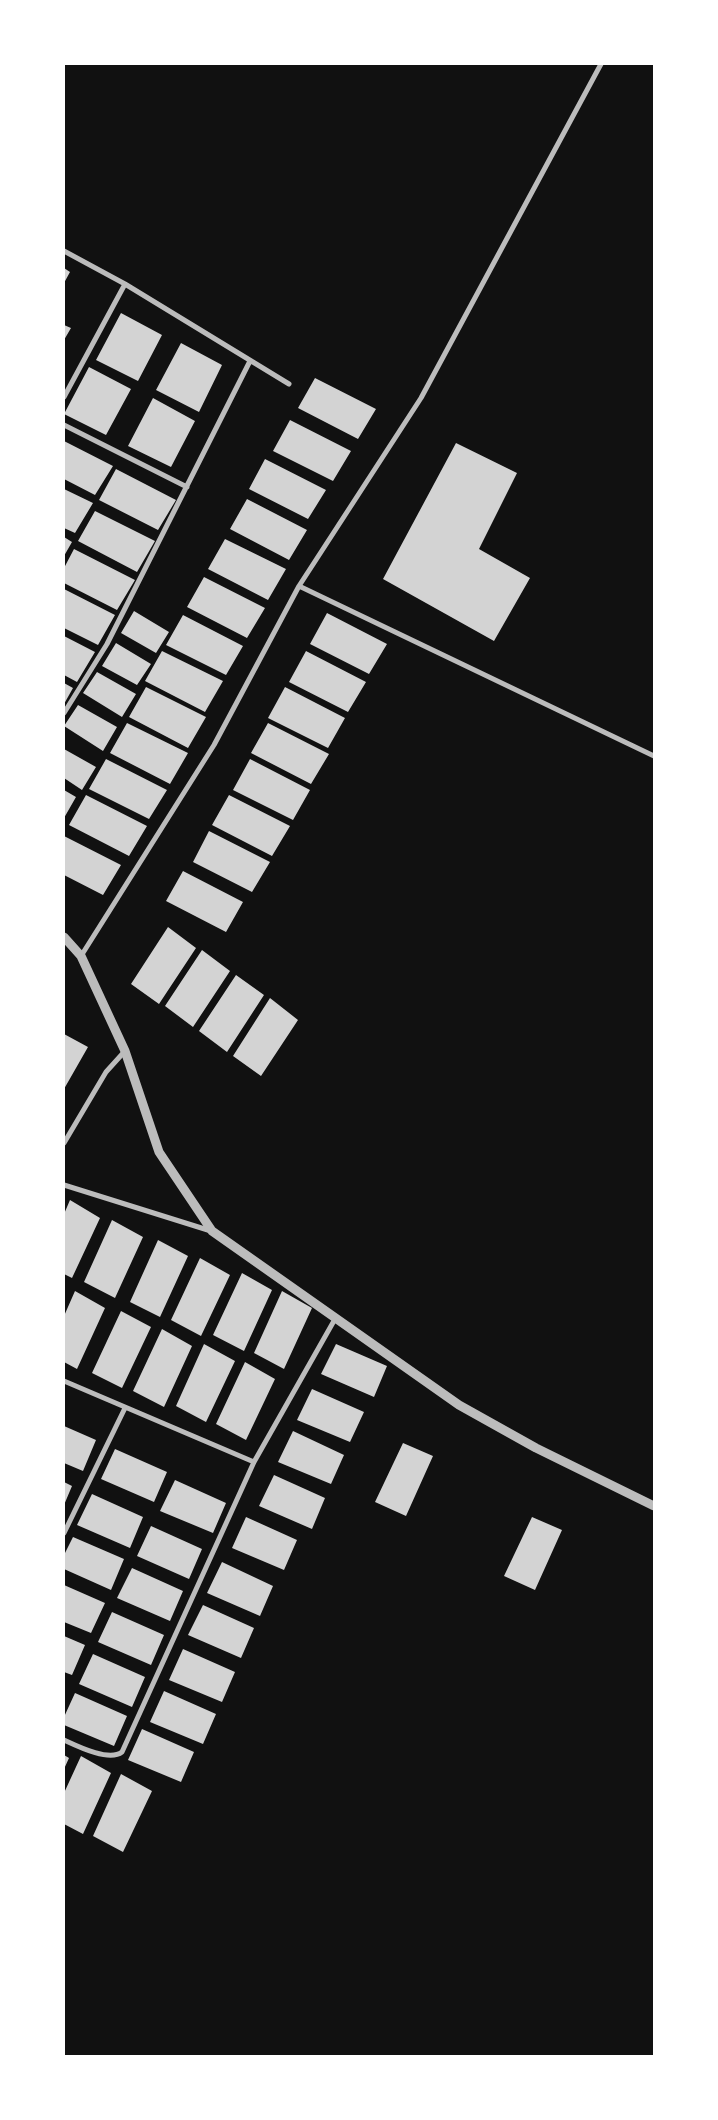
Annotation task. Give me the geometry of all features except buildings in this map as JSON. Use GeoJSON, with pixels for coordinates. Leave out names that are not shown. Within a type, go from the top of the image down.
{"type":"FeatureCollection","features":[{"type":"Feature","properties":{"kind":"street"},"geometry":{"type":"LineString","coordinates":[[81,956],[214,745],[299,586],[421,398],[601,64]]}},
{"type":"Feature","properties":{"kind":"street"},"geometry":{"type":"LineString","coordinates":[[64,252],[125,284],[289,384]]}},
{"type":"Feature","properties":{"kind":"street"},"geometry":{"type":"LineString","coordinates":[[64,397],[125,284]]}},
{"type":"Feature","properties":{"kind":"street"},"geometry":{"type":"LineString","coordinates":[[64,713],[107,644],[250,361]]}},
{"type":"Feature","properties":{"kind":"street"},"geometry":{"type":"LineString","coordinates":[[64,425],[187,487]]}},
{"type":"Feature","properties":{"kind":"street"},"geometry":{"type":"LineString","coordinates":[[299,586],[654,756]]}},
{"type":"Feature","properties":{"kind":"street"},"geometry":{"type":"LineString","coordinates":[[64,937],[81,956],[125,1051],[159,1152],[212,1231]]}},
{"type":"Feature","properties":{"kind":"street"},"geometry":{"type":"LineString","coordinates":[[64,1143],[106,1072],[125,1051]]}},
{"type":"Feature","properties":{"kind":"street"},"geometry":{"type":"LineString","coordinates":[[64,1185],[212,1231],[459,1405],[536,1448],[654,1506]]}},
{"type":"Feature","properties":{"kind":"street"},"geometry":{"type":"LineString","coordinates":[[64,1740],[88,1751],[112,1756],[122,1752],[254,1462],[335,1319]]}},
{"type":"Feature","properties":{"kind":"street"},"geometry":{"type":"LineString","coordinates":[[64,1381],[254,1462]]}},
{"type":"Feature","properties":{"kind":"street"},"geometry":{"type":"LineString","coordinates":[[64,1533],[125,1408]]}}]}
